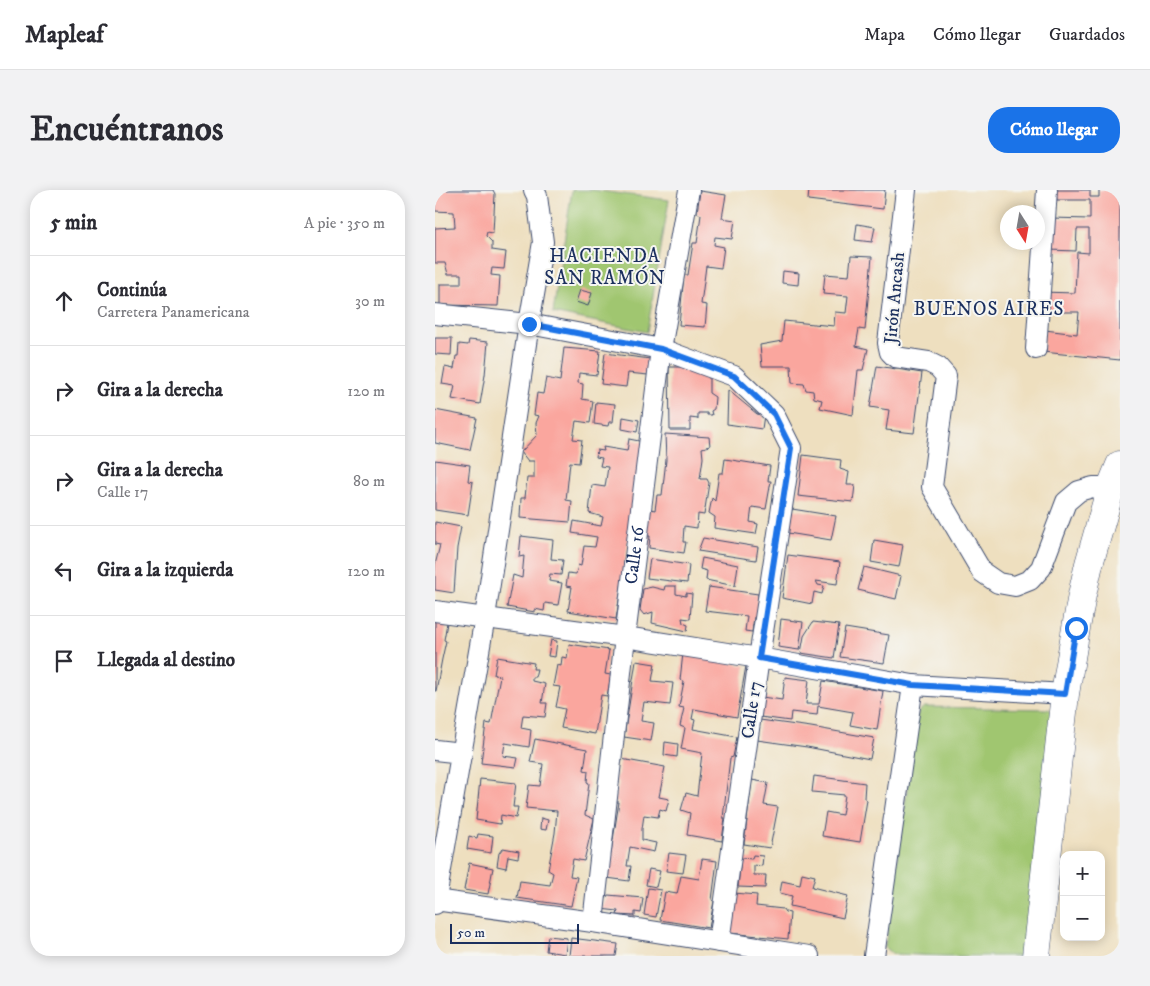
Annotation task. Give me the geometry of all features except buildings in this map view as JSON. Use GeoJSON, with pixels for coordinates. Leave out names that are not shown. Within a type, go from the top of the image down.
{"type":"FeatureCollection","features":[{"type":"Feature","properties":{"kind":"main road"},"geometry":{"type":"LineString","coordinates":[[1035,956],[1065,694],[1089,564],[1116,476]]}},
{"type":"Feature","properties":{"kind":"street"},"geometry":{"type":"LineString","coordinates":[[435,904],[485,618],[543,242],[537,196],[534,190]]}},
{"type":"Feature","properties":{"kind":"street","name":"Calle 16"},"geometry":{"type":"LineString","coordinates":[[593,922],[625,637],[661,349],[689,190]]}},
{"type":"Feature","properties":{"kind":"street","name":"Jirón Ancash"},"geometry":{"type":"LineString","coordinates":[[906,190],[888,343],[890,352],[895,357],[928,362],[938,367],[946,376],[932,487],[982,572],[998,583],[1015,586],[1031,580],[1041,568],[1066,502],[1079,491],[1093,487],[1116,476]]}},
{"type":"Feature","properties":{"kind":"street"},"geometry":{"type":"LineString","coordinates":[[1036,349],[1047,190]]}},
{"type":"Feature","properties":{"kind":"street"},"geometry":{"type":"LineString","coordinates":[[435,314],[529,324],[661,349]]}},
{"type":"Feature","properties":{"kind":"street","name":"Calle 17"},"geometry":{"type":"LineString","coordinates":[[661,349],[734,376],[774,414],[791,448],[719,942]]}},
{"type":"Feature","properties":{"kind":"street"},"geometry":{"type":"LineString","coordinates":[[435,611],[625,637],[913,685],[1065,694]]}},
{"type":"Feature","properties":{"kind":"street"},"geometry":{"type":"LineString","coordinates":[[874,956],[913,685]]}},
{"type":"Feature","properties":{"kind":"street"},"geometry":{"type":"LineString","coordinates":[[435,750],[462,753]]}},
{"type":"Feature","properties":{"kind":"street"},"geometry":{"type":"LineString","coordinates":[[435,900],[593,922],[809,956]]}},
{"type":"Feature","properties":{"kind":"green space"},"geometry":{"type":"Polygon","coordinates":[[[572,190],[592,190],[669,200],[647,332],[553,313],[572,190]]]}},
{"type":"Feature","properties":{"kind":"green space"},"geometry":{"type":"Polygon","coordinates":[[[924,707],[1049,709],[1053,713],[1029,956],[893,954],[885,947],[918,712],[924,707]]]}},
{"type":"Feature","properties":{"kind":"district","name":"HACIENDA SAN RAMÓN"},"geometry":{"type":"Point","coordinates":[605,267]}},
{"type":"Feature","properties":{"kind":"district","name":"BUENOS AIRES"},"geometry":{"type":"Point","coordinates":[989,309]}},
{"type":"Feature","properties":{"kind":"route"},"geometry":{"type":"LineString","coordinates":[[529,324],[661,349],[734,376],[774,414],[791,448],[759,658],[913,685],[1065,694],[1076,628]]}}]}
